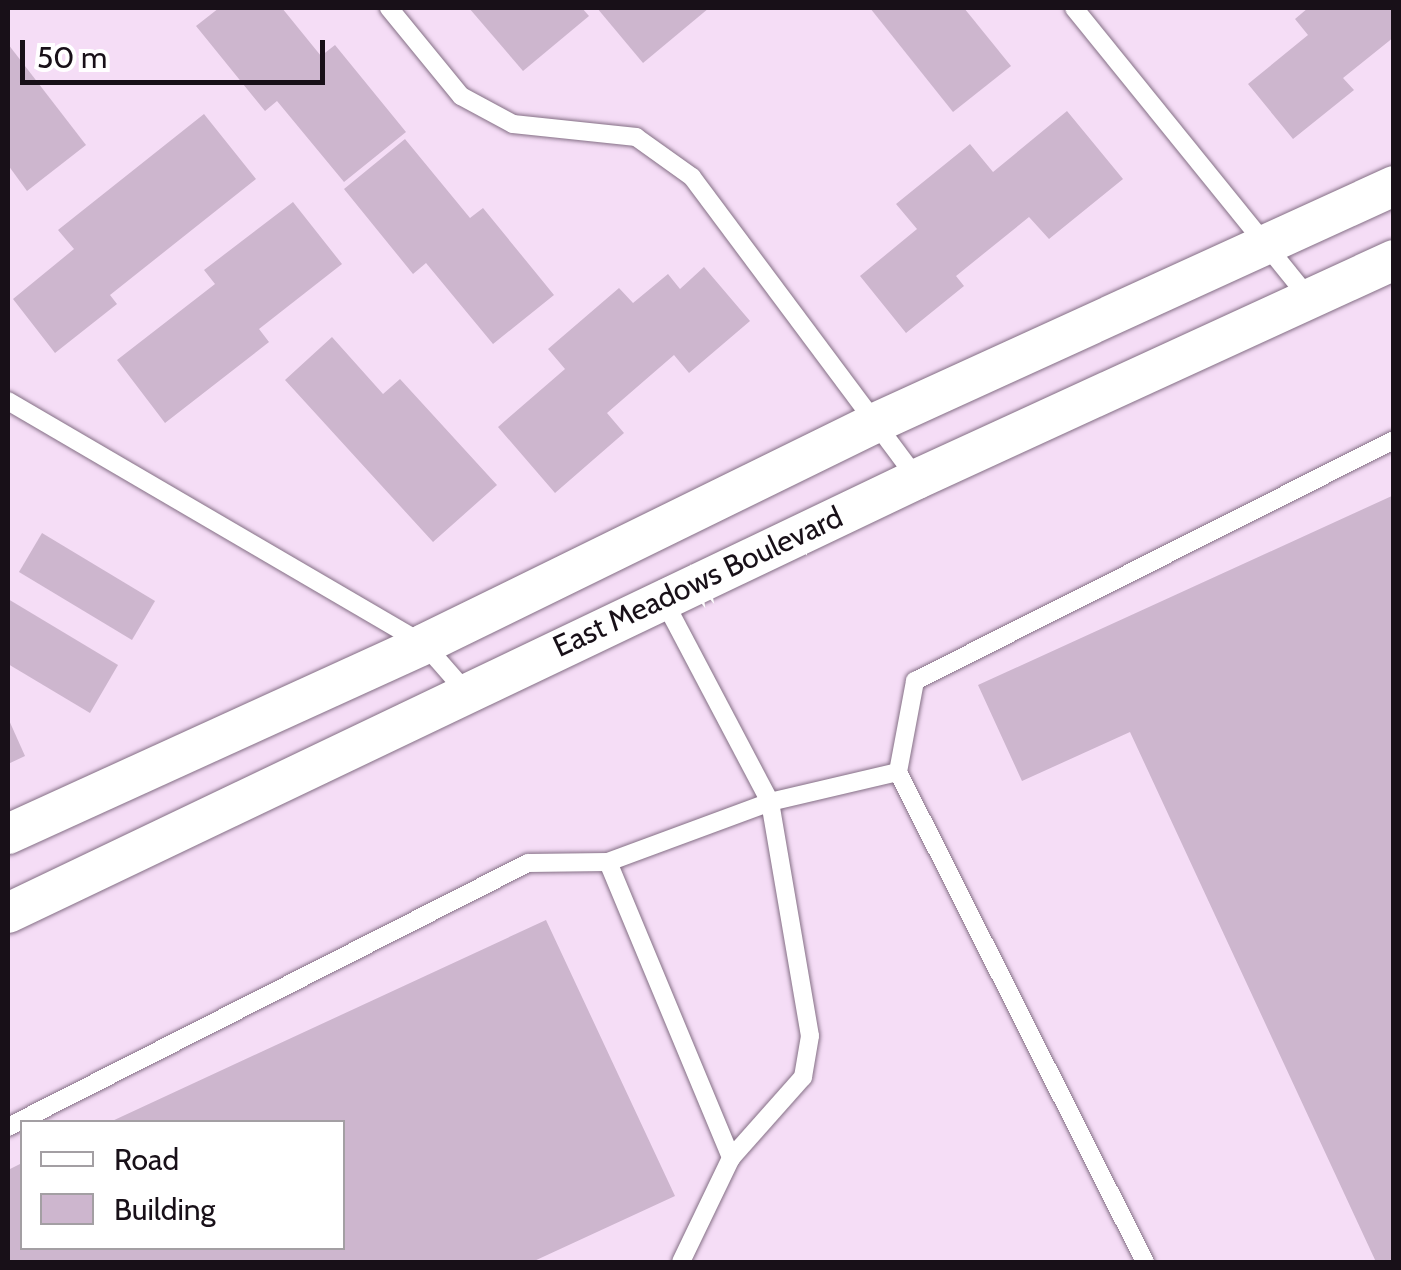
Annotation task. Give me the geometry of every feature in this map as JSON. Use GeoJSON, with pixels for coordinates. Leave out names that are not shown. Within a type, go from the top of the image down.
{"type":"FeatureCollection","features":[{"type":"Feature","properties":{"kind":"street","name":"East Meadows Boulevard"},"geometry":{"type":"LineString","coordinates":[[8,834],[424,644],[872,424],[1394,186]]}},
{"type":"Feature","properties":{"kind":"street","name":"East Meadows Boulevard"},"geometry":{"type":"LineString","coordinates":[[8,913],[916,479],[1394,260]]}},
{"type":"Feature","properties":{"kind":"lane"},"geometry":{"type":"LineString","coordinates":[[389,8],[461,96],[513,124],[636,136],[692,178],[916,479]]}},
{"type":"Feature","properties":{"kind":"lane"},"geometry":{"type":"LineString","coordinates":[[1074,8],[1309,298]]}},
{"type":"Feature","properties":{"kind":"lane"},"geometry":{"type":"LineString","coordinates":[[8,401],[424,644],[466,692]]}},
{"type":"Feature","properties":{"kind":"lane"},"geometry":{"type":"LineString","coordinates":[[1145,1262],[898,772],[915,681],[1394,440]]}},
{"type":"Feature","properties":{"kind":"lane"},"geometry":{"type":"LineString","coordinates":[[662,599],[770,802],[810,1036],[804,1077],[731,1158],[681,1262]]}},
{"type":"Feature","properties":{"kind":"lane"},"geometry":{"type":"LineString","coordinates":[[24,1120],[528,862],[608,862],[770,802],[898,772]]}},
{"type":"Feature","properties":{"kind":"lane"},"geometry":{"type":"LineString","coordinates":[[608,862],[731,1158]]}},
{"type":"Feature","properties":{"kind":"building"},"geometry":{"type":"Polygon","coordinates":[[[219,8],[282,8],[321,56],[335,45],[406,132],[344,182],[277,101],[265,111],[196,26],[219,8]]]}},
{"type":"Feature","properties":{"kind":"building"},"geometry":{"type":"Polygon","coordinates":[[[469,8],[582,8],[589,16],[523,71],[469,8]]]}},
{"type":"Feature","properties":{"kind":"building"},"geometry":{"type":"Polygon","coordinates":[[[597,8],[709,8],[643,63],[597,8]]]}},
{"type":"Feature","properties":{"kind":"building"},"geometry":{"type":"Polygon","coordinates":[[[870,8],[964,8],[1011,66],[953,112],[870,8]]]}},
{"type":"Feature","properties":{"kind":"building"},"geometry":{"type":"Polygon","coordinates":[[[1308,8],[1394,8],[1394,37],[1343,78],[1354,90],[1293,139],[1248,84],[1308,35],[1295,19],[1308,8]]]}},
{"type":"Feature","properties":{"kind":"building"},"geometry":{"type":"Polygon","coordinates":[[[8,44],[86,145],[27,191],[8,165],[8,44]]]}},
{"type":"Feature","properties":{"kind":"building"},"geometry":{"type":"Polygon","coordinates":[[[1067,111],[1123,179],[1049,239],[1029,217],[956,276],[964,286],[906,333],[860,276],[917,229],[896,204],[970,144],[993,172],[1067,111]]]}},
{"type":"Feature","properties":{"kind":"building"},"geometry":{"type":"Polygon","coordinates":[[[204,114],[256,179],[110,295],[117,304],[55,353],[13,299],[74,249],[58,230],[204,114]]]}},
{"type":"Feature","properties":{"kind":"building"},"geometry":{"type":"Polygon","coordinates":[[[405,139],[470,218],[483,208],[554,295],[493,344],[426,263],[413,274],[344,189],[405,139]]]}},
{"type":"Feature","properties":{"kind":"building"},"geometry":{"type":"Polygon","coordinates":[[[293,202],[342,264],[259,329],[269,342],[165,423],[117,360],[215,284],[204,270],[293,202]]]}},
{"type":"Feature","properties":{"kind":"building"},"geometry":{"type":"Polygon","coordinates":[[[704,267],[750,321],[689,373],[674,355],[607,413],[624,433],[555,493],[498,427],[565,369],[548,349],[619,288],[633,303],[668,274],[680,289],[704,267]]]}},
{"type":"Feature","properties":{"kind":"building"},"geometry":{"type":"Polygon","coordinates":[[[332,337],[383,394],[400,379],[497,485],[433,542],[285,380],[332,337]]]}},
{"type":"Feature","properties":{"kind":"building"},"geometry":{"type":"Polygon","coordinates":[[[1394,495],[1394,1262],[1376,1262],[1130,732],[1022,781],[978,685],[1394,495]]]}},
{"type":"Feature","properties":{"kind":"building"},"geometry":{"type":"Polygon","coordinates":[[[42,533],[155,601],[132,640],[19,572],[42,533]]]}},
{"type":"Feature","properties":{"kind":"building"},"geometry":{"type":"Polygon","coordinates":[[[8,599],[118,665],[90,713],[8,664],[8,599]]]}},
{"type":"Feature","properties":{"kind":"building"},"geometry":{"type":"Polygon","coordinates":[[[8,718],[25,756],[8,764],[8,718]]]}},
{"type":"Feature","properties":{"kind":"building"},"geometry":{"type":"Polygon","coordinates":[[[546,920],[675,1196],[532,1262],[8,1262],[8,1170],[20,1164],[20,1250],[345,1250],[345,1120],[114,1120],[546,920]]]}}]}
